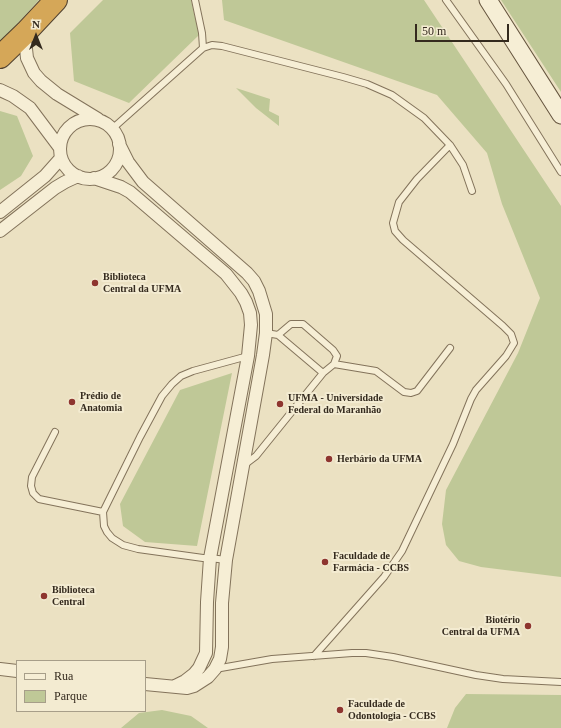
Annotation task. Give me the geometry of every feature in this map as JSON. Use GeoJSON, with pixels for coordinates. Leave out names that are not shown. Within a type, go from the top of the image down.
{"type":"FeatureCollection","features":[{"type":"Feature","properties":{"kind":"highway"},"geometry":{"type":"LineString","coordinates":[[0,57],[56,0]]}},
{"type":"Feature","properties":{"kind":"main road"},"geometry":{"type":"LineString","coordinates":[[488,0],[561,116]]}},
{"type":"Feature","properties":{"kind":"street"},"geometry":{"type":"LineString","coordinates":[[26,32],[25,40],[27,58],[34,74],[57,94],[107,124],[117,136],[119,144],[128,162],[143,182],[239,265],[254,281],[263,302],[272,334],[242,466],[226,560],[222,604],[222,647],[220,659],[215,669],[201,682],[194,686],[187,688],[146,684]]}},
{"type":"Feature","properties":{"kind":"street"},"geometry":{"type":"LineString","coordinates":[[0,90],[13,96],[30,108],[60,153],[65,165],[71,172],[78,176],[94,178],[103,176],[116,162],[119,153],[119,144]]}},
{"type":"Feature","properties":{"kind":"street"},"geometry":{"type":"LineString","coordinates":[[0,212],[45,176],[60,153],[61,139],[65,131],[72,124],[85,119],[99,120]]}},
{"type":"Feature","properties":{"kind":"street"},"geometry":{"type":"LineString","coordinates":[[0,231],[55,188],[78,176]]}},
{"type":"Feature","properties":{"kind":"street"},"geometry":{"type":"LineString","coordinates":[[94,178],[121,187],[130,192],[226,274],[234,283],[246,302],[250,314],[251,325],[248,356],[210,558],[206,653],[199,668],[194,674],[185,682],[174,686]]}},
{"type":"Feature","properties":{"kind":"street"},"geometry":{"type":"LineString","coordinates":[[0,669],[16,671]]}},
{"type":"Feature","properties":{"kind":"lane"},"geometry":{"type":"LineString","coordinates":[[194,0],[202,33],[203,48]]}},
{"type":"Feature","properties":{"kind":"lane"},"geometry":{"type":"LineString","coordinates":[[446,0],[506,84],[561,172]]}},
{"type":"Feature","properties":{"kind":"lane"},"geometry":{"type":"LineString","coordinates":[[112,129],[203,48],[222,46],[344,77],[367,84],[392,95],[424,118],[450,146],[463,164],[472,191]]}},
{"type":"Feature","properties":{"kind":"lane"},"geometry":{"type":"LineString","coordinates":[[314,656],[384,577],[402,551],[453,444],[471,398],[476,390],[506,356],[514,342],[511,334],[503,326],[403,240],[395,231],[393,223],[399,202],[417,179],[450,146]]}},
{"type":"Feature","properties":{"kind":"lane"},"geometry":{"type":"LineString","coordinates":[[242,466],[256,456],[323,373],[334,364],[337,356],[333,350],[303,324],[291,324],[272,334],[323,373]]}},
{"type":"Feature","properties":{"kind":"lane"},"geometry":{"type":"LineString","coordinates":[[334,364],[376,370],[404,392],[411,393],[416,391],[450,348]]}},
{"type":"Feature","properties":{"kind":"lane"},"geometry":{"type":"LineString","coordinates":[[226,560],[138,549],[122,545],[112,538],[107,532],[104,526],[103,512],[140,436],[162,396],[172,384],[181,376],[193,370],[248,356]]}},
{"type":"Feature","properties":{"kind":"lane"},"geometry":{"type":"LineString","coordinates":[[55,432],[32,477],[31,486],[33,493],[39,499],[103,512]]}},
{"type":"Feature","properties":{"kind":"lane"},"geometry":{"type":"LineString","coordinates":[[215,669],[272,659],[366,653],[393,657],[476,676],[561,682]]}},
{"type":"Feature","properties":{"kind":"green space"},"geometry":{"type":"Polygon","coordinates":[[[0,0],[39,0],[0,43],[0,0]]]}},
{"type":"Feature","properties":{"kind":"green space"},"geometry":{"type":"Polygon","coordinates":[[[103,0],[191,0],[199,35],[129,103],[74,81],[70,33],[103,0]]]}},
{"type":"Feature","properties":{"kind":"green space"},"geometry":{"type":"Polygon","coordinates":[[[222,0],[424,0],[561,206],[561,577],[481,567],[459,561],[446,545],[442,524],[446,490],[518,353],[540,298],[502,204],[487,153],[437,95],[224,20],[222,0]]]}},
{"type":"Feature","properties":{"kind":"green space"},"geometry":{"type":"Polygon","coordinates":[[[501,0],[561,0],[561,92],[501,0]]]}},
{"type":"Feature","properties":{"kind":"green space"},"geometry":{"type":"Polygon","coordinates":[[[236,88],[270,99],[269,111],[279,116],[279,126],[256,108],[236,88]]]}},
{"type":"Feature","properties":{"kind":"green space"},"geometry":{"type":"Polygon","coordinates":[[[0,111],[17,116],[33,156],[21,176],[0,190],[0,111]]]}},
{"type":"Feature","properties":{"kind":"green space"},"geometry":{"type":"Polygon","coordinates":[[[232,373],[197,546],[145,542],[123,526],[120,504],[180,390],[232,373]]]}},
{"type":"Feature","properties":{"kind":"green space"},"geometry":{"type":"Polygon","coordinates":[[[466,694],[561,695],[561,728],[447,728],[455,708],[466,694]]]}},
{"type":"Feature","properties":{"kind":"green space"},"geometry":{"type":"Polygon","coordinates":[[[162,710],[191,716],[208,728],[121,728],[139,713],[162,710]]]}},
{"type":"Feature","properties":{"kind":"place","name":"Biblioteca Central da UFMA"},"geometry":{"type":"Point","coordinates":[95,283]}},
{"type":"Feature","properties":{"kind":"place","name":"Prédio de Anatomia"},"geometry":{"type":"Point","coordinates":[72,402]}},
{"type":"Feature","properties":{"kind":"place","name":"UFMA - Universidade Federal do Maranhão"},"geometry":{"type":"Point","coordinates":[280,404]}},
{"type":"Feature","properties":{"kind":"place","name":"Herbário da UFMA"},"geometry":{"type":"Point","coordinates":[329,459]}},
{"type":"Feature","properties":{"kind":"place","name":"Faculdade de Farmácia - CCBS"},"geometry":{"type":"Point","coordinates":[325,562]}},
{"type":"Feature","properties":{"kind":"place","name":"Biblioteca Central"},"geometry":{"type":"Point","coordinates":[44,596]}},
{"type":"Feature","properties":{"kind":"place","name":"Biotério Central da UFMA"},"geometry":{"type":"Point","coordinates":[528,626]}},
{"type":"Feature","properties":{"kind":"place","name":"Faculdade de Odontologia - CCBS"},"geometry":{"type":"Point","coordinates":[340,710]}}]}
